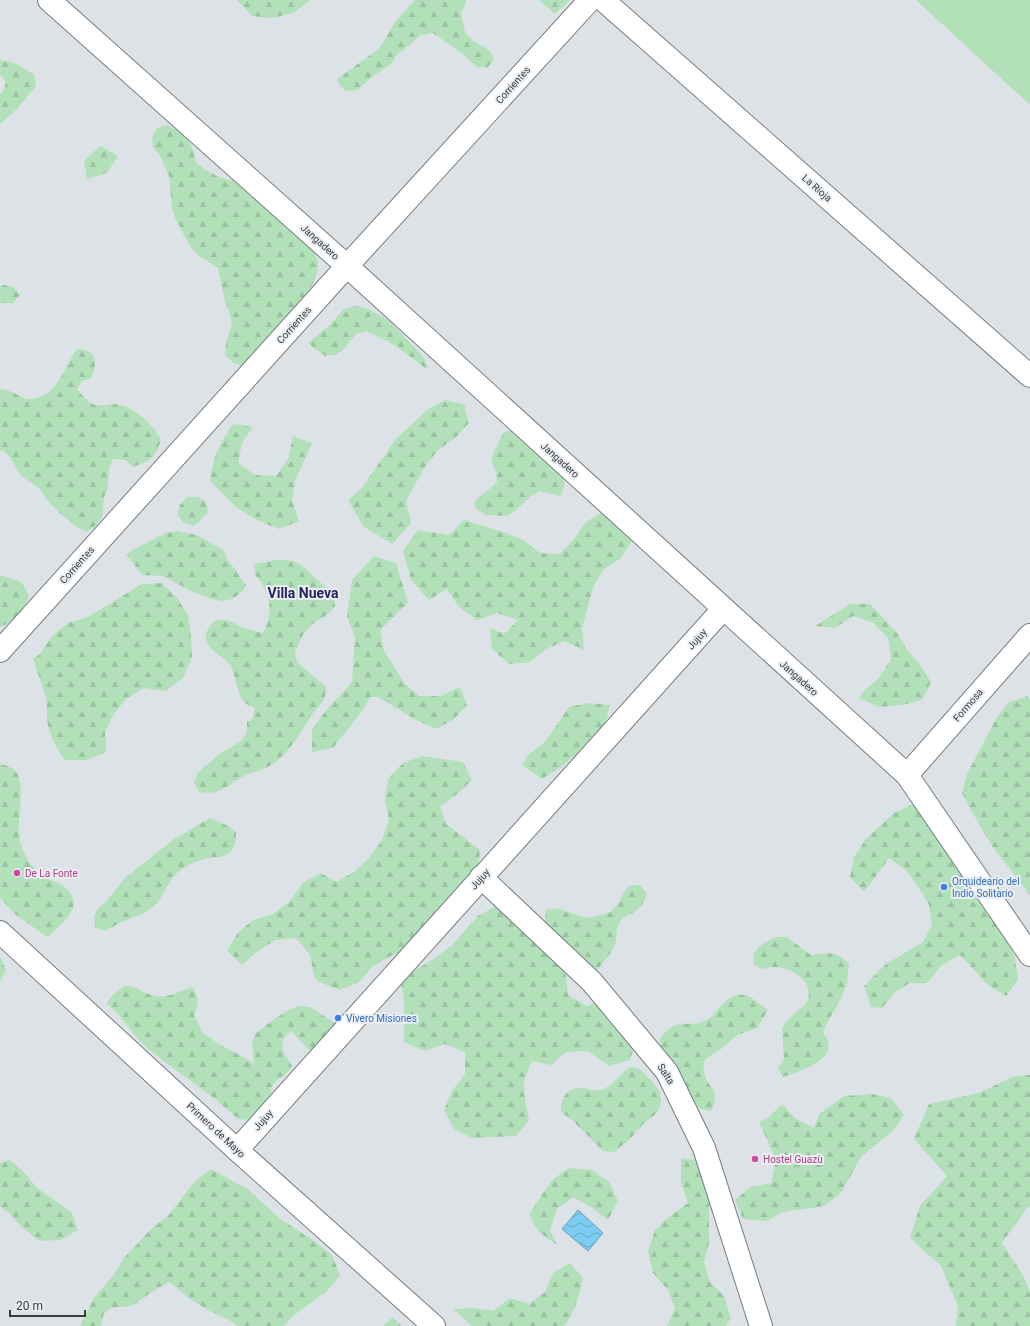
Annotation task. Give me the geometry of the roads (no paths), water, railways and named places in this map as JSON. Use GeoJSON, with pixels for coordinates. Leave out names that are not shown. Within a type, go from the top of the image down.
{"type":"FeatureCollection","features":[{"type":"Feature","properties":{"kind":"street","name":"Jangadero"},"geometry":{"type":"LineString","coordinates":[[49,0],[347,266],[907,775],[1030,955]]}},
{"type":"Feature","properties":{"kind":"street","name":"Corrientes"},"geometry":{"type":"LineString","coordinates":[[0,651],[347,266],[590,0]]}},
{"type":"Feature","properties":{"kind":"street","name":"La Rioja"},"geometry":{"type":"LineString","coordinates":[[603,0],[1030,376]]}},
{"type":"Feature","properties":{"kind":"street","name":"Jujuy"},"geometry":{"type":"LineString","coordinates":[[237,1150],[723,609]]}},
{"type":"Feature","properties":{"kind":"street","name":"Formosa"},"geometry":{"type":"LineString","coordinates":[[907,775],[1030,635]]}},
{"type":"Feature","properties":{"kind":"street","name":"Salta"},"geometry":{"type":"LineString","coordinates":[[481,877],[592,982],[667,1072],[704,1148],[761,1326]]}},
{"type":"Feature","properties":{"kind":"street","name":"Primero de Mayo"},"geometry":{"type":"LineString","coordinates":[[0,932],[237,1150],[432,1325]]}},
{"type":"Feature","properties":{"kind":"water"},"geometry":{"type":"Polygon","coordinates":[[[578,1210],[603,1233],[588,1251],[562,1229],[578,1210]]]}},
{"type":"Feature","properties":{"kind":"place","name":"De La Fonte"},"geometry":{"type":"Point","coordinates":[17,873]}},
{"type":"Feature","properties":{"kind":"place","name":"Orquideario del Indio Solitario"},"geometry":{"type":"Point","coordinates":[944,887]}},
{"type":"Feature","properties":{"kind":"place","name":"Vivero Misiones"},"geometry":{"type":"Point","coordinates":[338,1018]}},
{"type":"Feature","properties":{"kind":"place","name":"Hostel Guazù"},"geometry":{"type":"Point","coordinates":[755,1159]}},
{"type":"Feature","properties":{"kind":"district","name":"Villa Nueva"},"geometry":{"type":"Point","coordinates":[303,593]}}]}
